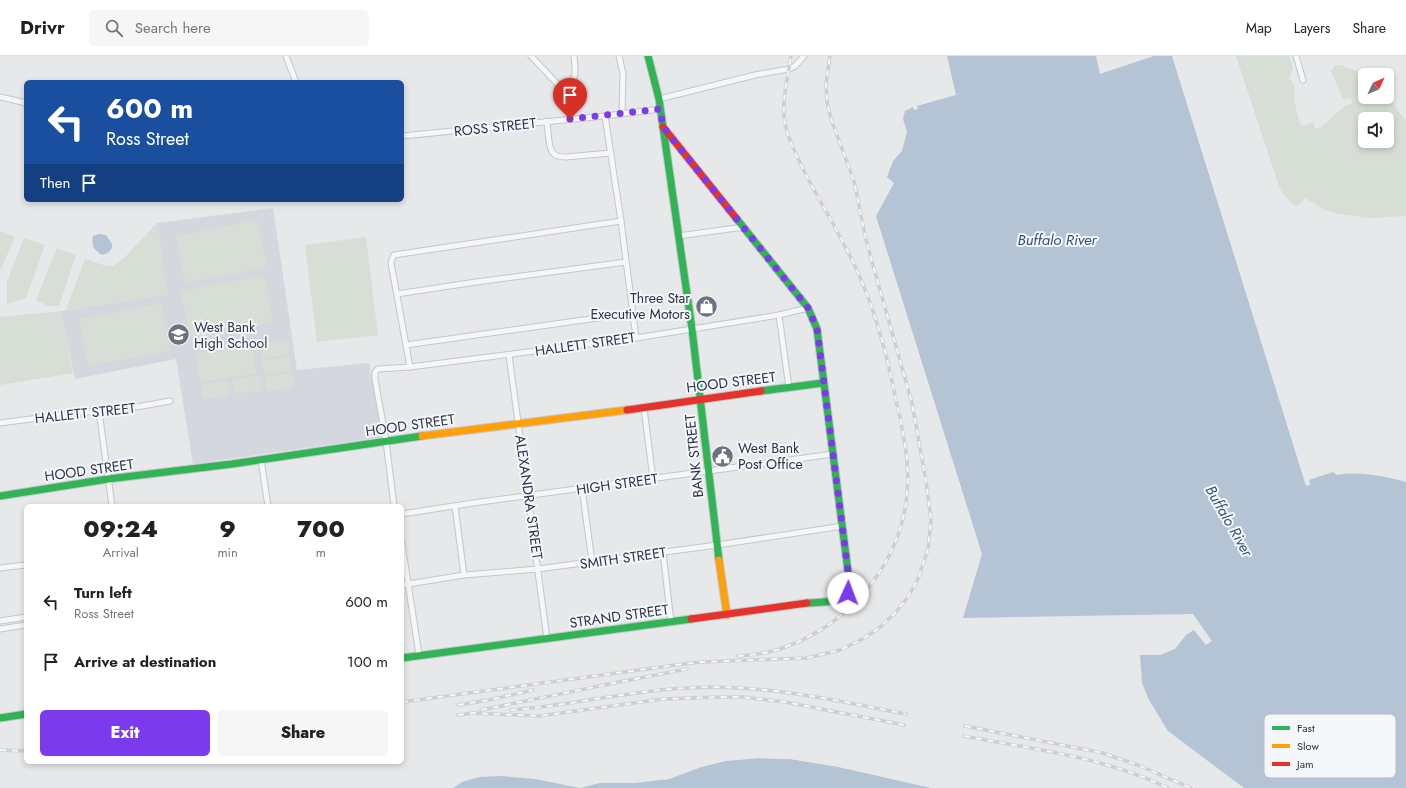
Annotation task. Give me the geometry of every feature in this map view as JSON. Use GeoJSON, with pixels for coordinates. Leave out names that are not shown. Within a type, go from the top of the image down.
{"type":"FeatureCollection","features":[{"type":"Feature","properties":{"kind":"street"},"geometry":{"type":"LineString","coordinates":[[286,56],[295,80]]}},
{"type":"Feature","properties":{"kind":"street"},"geometry":{"type":"LineString","coordinates":[[531,56],[564,91],[569,103],[570,119]]}},
{"type":"Feature","properties":{"kind":"street"},"geometry":{"type":"LineString","coordinates":[[564,91],[572,82],[576,72],[574,56]]}},
{"type":"Feature","properties":{"kind":"street"},"geometry":{"type":"LineString","coordinates":[[619,56],[623,74],[622,113]]}},
{"type":"Feature","properties":{"kind":"street","name":"BANK STREET"},"geometry":{"type":"LineString","coordinates":[[648,56],[660,99],[660,109],[692,329],[717,545],[727,615]]}},
{"type":"Feature","properties":{"kind":"street"},"geometry":{"type":"LineString","coordinates":[[660,99],[789,69],[795,66],[804,56]]}},
{"type":"Feature","properties":{"kind":"street"},"geometry":{"type":"LineString","coordinates":[[1296,56],[1303,80]]}},
{"type":"Feature","properties":{"kind":"street"},"geometry":{"type":"LineString","coordinates":[[0,97],[24,103]]}},
{"type":"Feature","properties":{"kind":"street","name":"ROSS STREET"},"geometry":{"type":"LineString","coordinates":[[404,136],[605,116],[660,109]]}},
{"type":"Feature","properties":{"kind":"street"},"geometry":{"type":"LineString","coordinates":[[605,116],[621,221],[636,338]]}},
{"type":"Feature","properties":{"kind":"street"},"geometry":{"type":"LineString","coordinates":[[547,121],[551,149],[554,154],[566,157],[611,152]]}},
{"type":"Feature","properties":{"kind":"street"},"geometry":{"type":"LineString","coordinates":[[663,127],[808,308],[817,329],[843,526]]}},
{"type":"Feature","properties":{"kind":"street"},"geometry":{"type":"LineString","coordinates":[[410,368],[391,261],[395,254],[621,221]]}},
{"type":"Feature","properties":{"kind":"street"},"geometry":{"type":"LineString","coordinates":[[678,236],[744,228]]}},
{"type":"Feature","properties":{"kind":"street"},"geometry":{"type":"LineString","coordinates":[[397,294],[626,262]]}},
{"type":"Feature","properties":{"kind":"street","name":"HALLETT STREET"},"geometry":{"type":"LineString","coordinates":[[386,441],[374,374],[378,369],[410,368],[636,338],[779,315],[808,308]]}},
{"type":"Feature","properties":{"kind":"street"},"geometry":{"type":"LineString","coordinates":[[406,345],[633,313]]}},
{"type":"Feature","properties":{"kind":"street"},"geometry":{"type":"LineString","coordinates":[[779,315],[789,388]]}},
{"type":"Feature","properties":{"kind":"street","name":"ALEXANDRA STREET"},"geometry":{"type":"LineString","coordinates":[[509,355],[547,639]]}},
{"type":"Feature","properties":{"kind":"street","name":"HOOD STREET"},"geometry":{"type":"LineString","coordinates":[[0,496],[386,441],[519,425],[823,383]]}},
{"type":"Feature","properties":{"kind":"street","name":"HALLETT STREET"},"geometry":{"type":"LineString","coordinates":[[0,423],[62,414],[142,406],[170,401]]}},
{"type":"Feature","properties":{"kind":"street"},"geometry":{"type":"LineString","coordinates":[[644,408],[653,479]]}},
{"type":"Feature","properties":{"kind":"street"},"geometry":{"type":"LineString","coordinates":[[99,411],[112,504]]}},
{"type":"Feature","properties":{"kind":"street"},"geometry":{"type":"LineString","coordinates":[[386,441],[394,504]]}},
{"type":"Feature","properties":{"kind":"street","name":"HIGH STREET"},"geometry":{"type":"LineString","coordinates":[[404,514],[528,495],[833,454]]}},
{"type":"Feature","properties":{"kind":"street"},"geometry":{"type":"LineString","coordinates":[[261,460],[268,504]]}},
{"type":"Feature","properties":{"kind":"street"},"geometry":{"type":"LineString","coordinates":[[582,488],[592,562]]}},
{"type":"Feature","properties":{"kind":"street"},"geometry":{"type":"LineString","coordinates":[[455,506],[464,575]]}},
{"type":"Feature","properties":{"kind":"street","name":"SMITH STREET"},"geometry":{"type":"LineString","coordinates":[[405,585],[464,575],[538,569],[592,562],[843,526]]}},
{"type":"Feature","properties":{"kind":"street","name":"STRAND STREET"},"geometry":{"type":"LineString","coordinates":[[404,658],[839,599],[848,593],[850,587],[843,526]]}},
{"type":"Feature","properties":{"kind":"street"},"geometry":{"type":"LineString","coordinates":[[663,552],[671,622]]}},
{"type":"Feature","properties":{"kind":"street"},"geometry":{"type":"LineString","coordinates":[[0,568],[24,564]]}},
{"type":"Feature","properties":{"kind":"street"},"geometry":{"type":"LineString","coordinates":[[404,571],[405,585],[419,655]]}},
{"type":"Feature","properties":{"kind":"street"},"geometry":{"type":"LineString","coordinates":[[0,621],[24,617]]}},
{"type":"Feature","properties":{"kind":"street"},"geometry":{"type":"LineString","coordinates":[[0,629],[24,625]]}},
{"type":"Feature","properties":{"kind":"street"},"geometry":{"type":"LineString","coordinates":[[0,718],[24,714]]}},
{"type":"Feature","properties":{"kind":"shaded area"},"geometry":{"type":"Polygon","coordinates":[[[1236,56],[1289,56],[1293,69],[1289,78],[1295,85],[1295,105],[1301,125],[1305,126],[1313,122],[1315,129],[1320,128],[1345,106],[1353,103],[1350,98],[1343,99],[1331,71],[1335,65],[1341,65],[1358,72],[1358,104],[1394,104],[1406,120],[1406,216],[1369,218],[1334,213],[1325,210],[1305,198],[1298,206],[1290,202],[1280,189],[1236,56]]]}},
{"type":"Feature","properties":{"kind":"shaded area","name":"West Bank High School"},"geometry":{"type":"Polygon","coordinates":[[[273,208],[297,370],[369,363],[382,437],[193,464],[176,359],[75,379],[61,311],[167,294],[157,223],[273,208]]]}},
{"type":"Feature","properties":{"kind":"shaded area"},"geometry":{"type":"Polygon","coordinates":[[[258,220],[267,267],[185,283],[176,236],[258,220]]]}},
{"type":"Feature","properties":{"kind":"shaded area"},"geometry":{"type":"Polygon","coordinates":[[[157,223],[167,294],[66,310],[85,259],[103,265],[113,266],[126,256],[157,223]]]}},
{"type":"Feature","properties":{"kind":"shaded area"},"geometry":{"type":"Polygon","coordinates":[[[0,231],[15,237],[0,271],[0,231]]]}},
{"type":"Feature","properties":{"kind":"shaded area"},"geometry":{"type":"Polygon","coordinates":[[[366,237],[378,335],[317,342],[305,245],[366,237]]]}},
{"type":"Feature","properties":{"kind":"shaded area"},"geometry":{"type":"Polygon","coordinates":[[[24,238],[45,245],[26,298],[7,304],[7,282],[24,238]]]}},
{"type":"Feature","properties":{"kind":"shaded area"},"geometry":{"type":"Polygon","coordinates":[[[57,248],[76,255],[59,306],[48,306],[36,300],[57,248]]]}},
{"type":"Feature","properties":{"kind":"shaded area"},"geometry":{"type":"Polygon","coordinates":[[[264,275],[273,322],[190,338],[181,291],[264,275]]]}},
{"type":"Feature","properties":{"kind":"shaded area"},"geometry":{"type":"Polygon","coordinates":[[[161,303],[170,351],[88,366],[79,319],[161,303]]]}},
{"type":"Feature","properties":{"kind":"shaded area"},"geometry":{"type":"Polygon","coordinates":[[[61,311],[73,373],[0,385],[0,317],[61,311]]]}},
{"type":"Feature","properties":{"kind":"shaded area"},"geometry":{"type":"Polygon","coordinates":[[[288,340],[289,355],[262,358],[260,343],[288,340]]]}},
{"type":"Feature","properties":{"kind":"shaded area"},"geometry":{"type":"Polygon","coordinates":[[[252,345],[256,374],[200,382],[196,353],[252,345]]]}},
{"type":"Feature","properties":{"kind":"shaded area"},"geometry":{"type":"Polygon","coordinates":[[[290,357],[292,371],[264,375],[262,360],[290,357]]]}},
{"type":"Feature","properties":{"kind":"shaded area"},"geometry":{"type":"Polygon","coordinates":[[[293,373],[294,388],[267,391],[265,376],[293,373]]]}},
{"type":"Feature","properties":{"kind":"shaded area"},"geometry":{"type":"Polygon","coordinates":[[[260,376],[262,390],[234,394],[233,379],[260,376]]]}},
{"type":"Feature","properties":{"kind":"shaded area"},"geometry":{"type":"Polygon","coordinates":[[[228,381],[230,396],[203,399],[201,384],[228,381]]]}},
{"type":"Feature","properties":{"kind":"water","name":"Buffalo River"},"geometry":{"type":"Polygon","coordinates":[[[947,56],[1096,56],[1100,74],[1154,56],[1172,56],[1306,486],[1310,485],[1309,480],[1333,472],[1337,475],[1372,475],[1406,482],[1406,788],[1244,788],[1168,731],[1149,700],[1142,683],[1140,655],[1160,655],[1175,649],[1186,635],[1194,630],[1206,645],[1212,641],[1193,614],[963,618],[982,554],[876,216],[894,183],[887,177],[893,161],[902,151],[907,132],[903,119],[905,111],[913,107],[914,110],[918,109],[917,106],[956,95],[947,56]]]}},
{"type":"Feature","properties":{"kind":"water"},"geometry":{"type":"Polygon","coordinates":[[[99,234],[106,235],[112,244],[112,248],[108,253],[102,255],[95,249],[92,242],[93,236],[99,234]]]}},
{"type":"Feature","properties":{"kind":"water"},"geometry":{"type":"Polygon","coordinates":[[[758,758],[791,759],[839,767],[931,788],[580,788],[600,783],[635,783],[669,779],[701,767],[725,761],[758,758]]]}},
{"type":"Feature","properties":{"kind":"water"},"geometry":{"type":"Polygon","coordinates":[[[500,776],[535,779],[580,788],[453,788],[462,782],[479,777],[500,776]]]}},
{"type":"Feature","properties":{"kind":"pier"},"geometry":{"type":"Polygon","coordinates":[[[758,756],[791,757],[839,765],[932,786],[933,788],[839,767],[790,759],[758,758],[725,761],[701,767],[669,779],[664,780],[662,778],[685,772],[700,765],[724,759],[758,756]]]}},
{"type":"Feature","properties":{"kind":"railway"},"geometry":{"type":"LineString","coordinates":[[738,656],[769,652],[799,642],[823,628],[845,612],[864,592],[881,570],[894,546],[902,520],[907,493],[907,458],[893,385],[878,325],[868,296],[856,269],[794,151],[785,124],[785,90],[791,56]]}},
{"type":"Feature","properties":{"kind":"railway"},"geometry":{"type":"LineString","coordinates":[[404,702],[701,662],[807,658],[840,650],[859,641],[878,629],[895,613],[908,597],[918,579],[928,549],[931,520],[926,481],[912,403],[866,240],[854,181],[831,119],[827,102],[826,84],[830,56]]}},
{"type":"Feature","properties":{"kind":"railway"},"geometry":{"type":"LineString","coordinates":[[481,710],[687,669]]}},
{"type":"Feature","properties":{"kind":"railway"},"geometry":{"type":"LineString","coordinates":[[511,710],[664,690],[714,687],[769,690],[824,698],[906,714]]}},
{"type":"Feature","properties":{"kind":"railway"},"geometry":{"type":"LineString","coordinates":[[458,705],[533,690]]}},
{"type":"Feature","properties":{"kind":"railway"},"geometry":{"type":"LineString","coordinates":[[458,715],[473,713],[539,716],[663,699],[743,697],[785,702],[904,725]]}},
{"type":"Feature","properties":{"kind":"railway"},"geometry":{"type":"LineString","coordinates":[[965,726],[1103,753],[1140,766],[1191,788]]}},
{"type":"Feature","properties":{"kind":"railway"},"geometry":{"type":"LineString","coordinates":[[964,736],[1094,761],[1144,777],[1168,788]]}},
{"type":"Feature","properties":{"kind":"railway"},"geometry":{"type":"LineString","coordinates":[[0,750],[24,751]]}},
{"type":"Feature","properties":{"kind":"traffic: fast"},"geometry":{"type":"LineString","coordinates":[[648,56],[659,99],[692,329],[719,560]]}},
{"type":"Feature","properties":{"kind":"traffic: fast"},"geometry":{"type":"LineString","coordinates":[[736,218],[808,308],[817,329],[850,587],[848,593],[838,599],[825,602],[807,603]]}},
{"type":"Feature","properties":{"kind":"traffic: fast"},"geometry":{"type":"LineString","coordinates":[[761,391],[823,383]]}},
{"type":"Feature","properties":{"kind":"traffic: fast"},"geometry":{"type":"LineString","coordinates":[[0,496],[108,479],[232,464],[422,436]]}},
{"type":"Feature","properties":{"kind":"traffic: fast"},"geometry":{"type":"LineString","coordinates":[[404,658],[691,619]]}},
{"type":"Feature","properties":{"kind":"traffic: fast"},"geometry":{"type":"LineString","coordinates":[[0,718],[24,714]]}},
{"type":"Feature","properties":{"kind":"traffic: slow"},"geometry":{"type":"LineString","coordinates":[[422,436],[627,410]]}},
{"type":"Feature","properties":{"kind":"traffic: slow"},"geometry":{"type":"LineString","coordinates":[[719,560],[727,615]]}},
{"type":"Feature","properties":{"kind":"traffic: jam"},"geometry":{"type":"LineString","coordinates":[[663,127],[736,218]]}},
{"type":"Feature","properties":{"kind":"traffic: jam"},"geometry":{"type":"LineString","coordinates":[[627,410],[761,391]]}},
{"type":"Feature","properties":{"kind":"traffic: jam"},"geometry":{"type":"LineString","coordinates":[[691,619],[807,603]]}},
{"type":"Feature","properties":{"kind":"place","name":"Three Star Executive Motors"},"geometry":{"type":"Point","coordinates":[706,306]}},
{"type":"Feature","properties":{"kind":"place","name":"West Bank High School"},"geometry":{"type":"Point","coordinates":[179,335]}},
{"type":"Feature","properties":{"kind":"place","name":"West Bank Post Office"},"geometry":{"type":"Point","coordinates":[722,456]}},
{"type":"Feature","properties":{"kind":"route"},"geometry":{"type":"LineString","coordinates":[[570,119],[660,109],[663,127],[808,308],[817,329],[845,541],[850,587],[848,593]]}}]}
